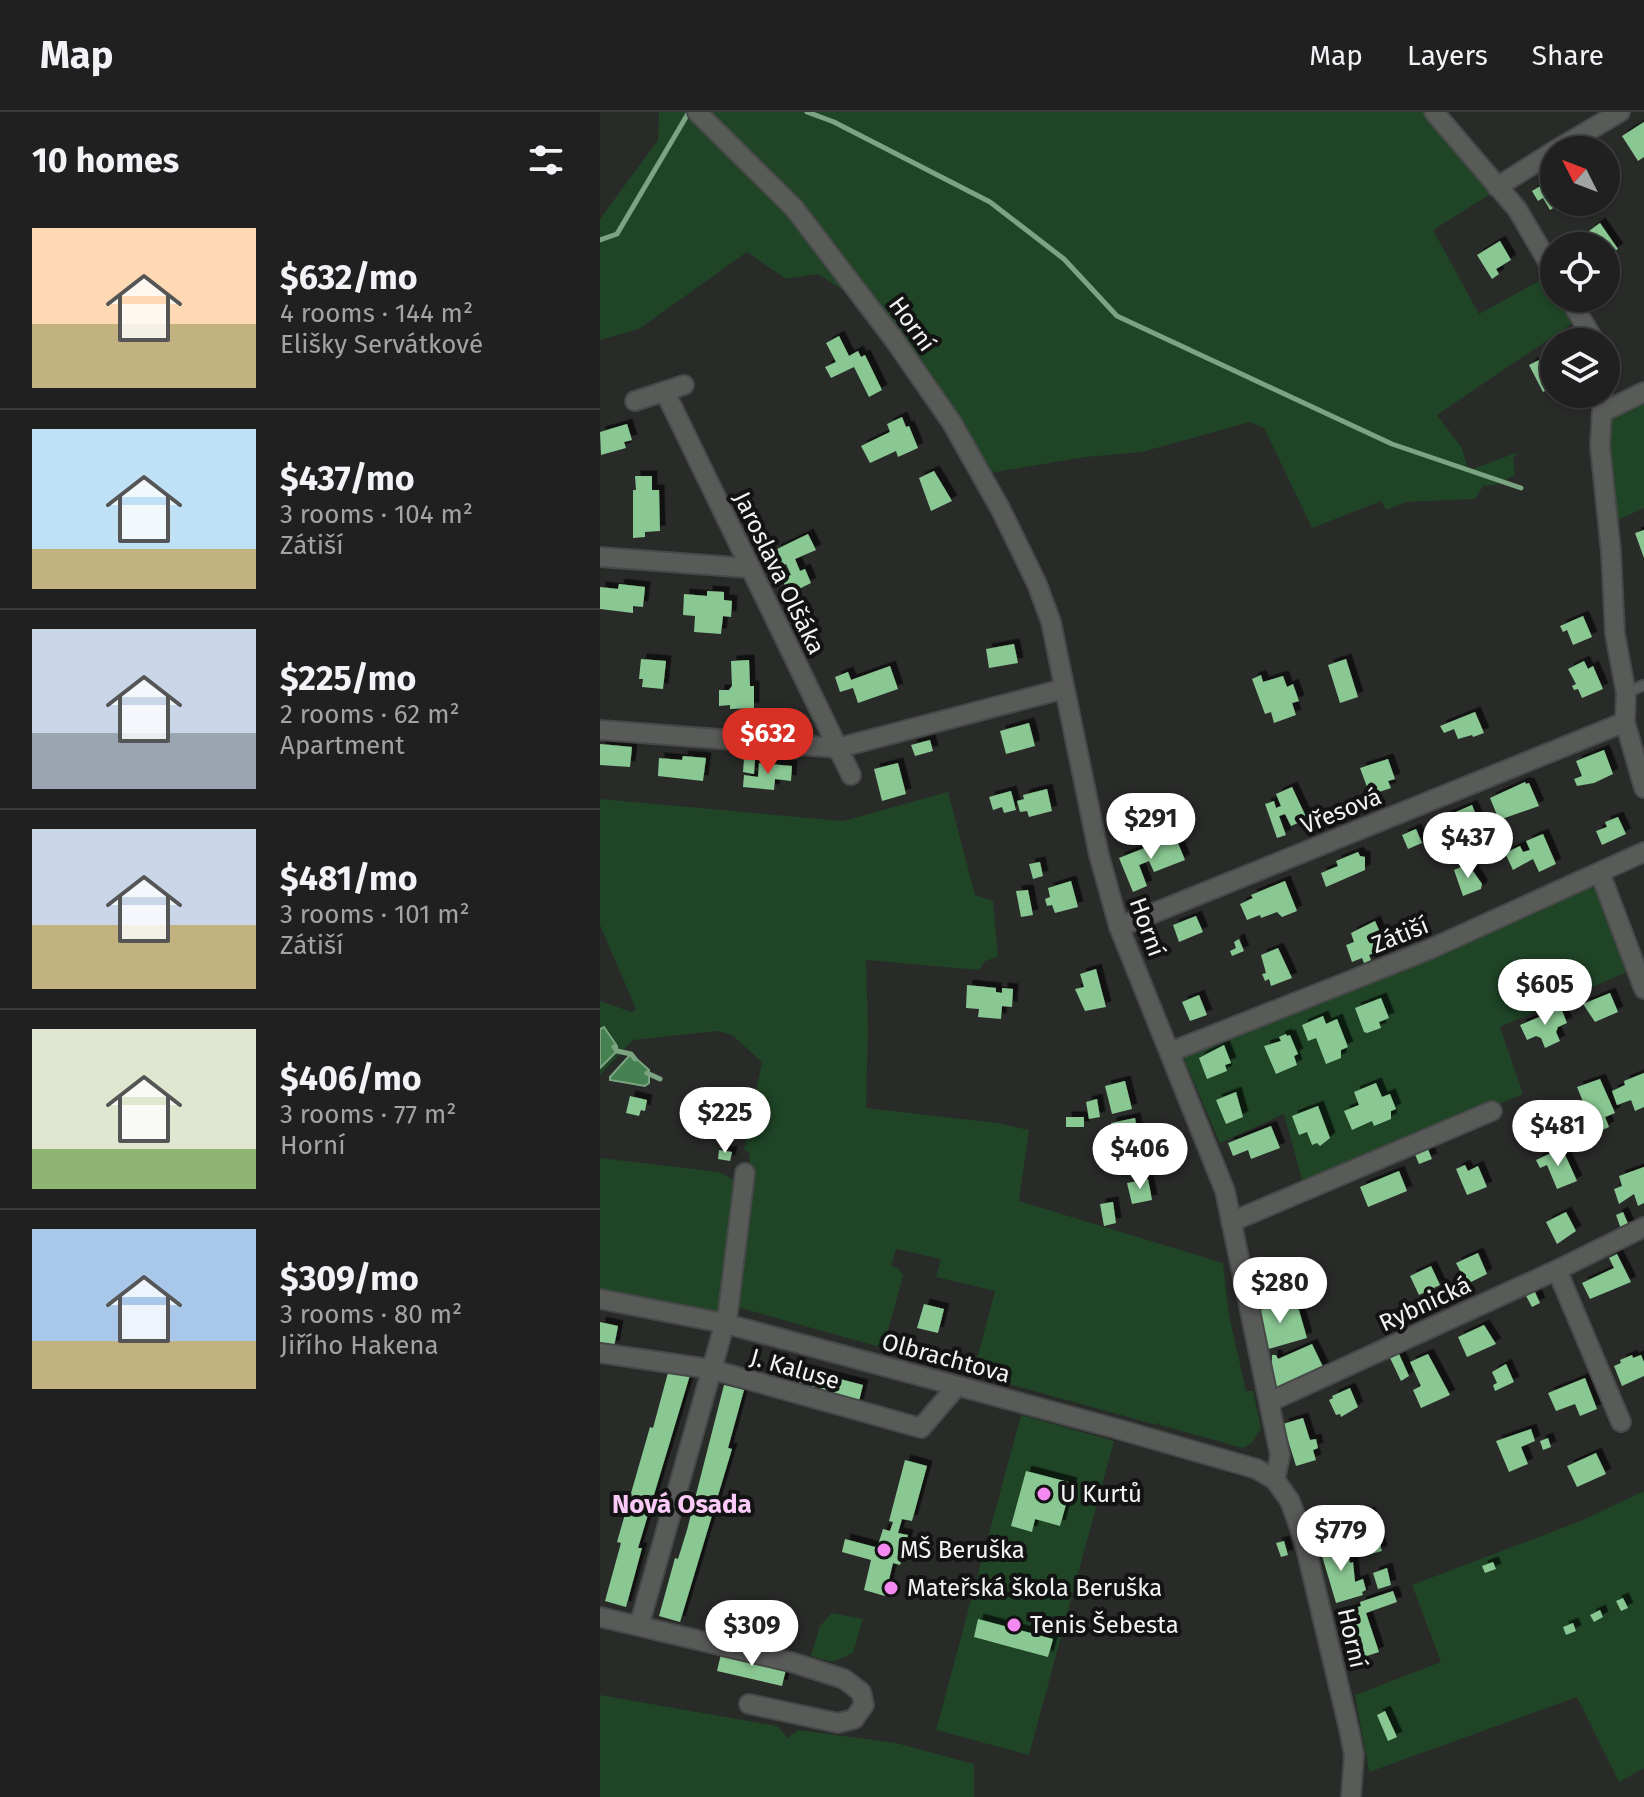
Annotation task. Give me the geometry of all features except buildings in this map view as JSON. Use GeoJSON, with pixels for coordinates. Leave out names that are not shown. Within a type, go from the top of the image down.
{"type":"FeatureCollection","features":[{"type":"Feature","properties":{"kind":"street","name":"Horní"},"geometry":{"type":"LineString","coordinates":[[697,112],[794,208],[893,338],[952,423],[1001,510],[1037,584],[1051,622],[1099,855],[1119,927],[1225,1191],[1280,1455],[1275,1480],[1290,1501],[1304,1540],[1349,1729],[1354,1755],[1351,1797]]}},
{"type":"Feature","properties":{"kind":"street"},"geometry":{"type":"LineString","coordinates":[[1434,112],[1517,209],[1540,248]]}},
{"type":"Feature","properties":{"kind":"street"},"geometry":{"type":"LineString","coordinates":[[1580,136],[1620,112]]}},
{"type":"Feature","properties":{"kind":"street"},"geometry":{"type":"LineString","coordinates":[[1497,187],[1540,160]]}},
{"type":"Feature","properties":{"kind":"street"},"geometry":{"type":"LineString","coordinates":[[635,401],[684,385]]}},
{"type":"Feature","properties":{"kind":"street","name":"Jaroslava Olšáka"},"geometry":{"type":"LineString","coordinates":[[665,392],[851,775]]}},
{"type":"Feature","properties":{"kind":"street"},"geometry":{"type":"LineString","coordinates":[[1620,398],[1644,392]]}},
{"type":"Feature","properties":{"kind":"street"},"geometry":{"type":"LineString","coordinates":[[1603,408],[1600,446],[1611,552],[1615,634],[1635,689],[1625,722],[1644,788]]}},
{"type":"Feature","properties":{"kind":"street"},"geometry":{"type":"LineString","coordinates":[[600,557],[749,568]]}},
{"type":"Feature","properties":{"kind":"street"},"geometry":{"type":"LineString","coordinates":[[600,730],[838,748],[1063,689]]}},
{"type":"Feature","properties":{"kind":"street","name":"Vřesová"},"geometry":{"type":"LineString","coordinates":[[1119,927],[1625,722]]}},
{"type":"Feature","properties":{"kind":"street","name":"Zátiší"},"geometry":{"type":"LineString","coordinates":[[1170,1052],[1428,950],[1644,852]]}},
{"type":"Feature","properties":{"kind":"street"},"geometry":{"type":"LineString","coordinates":[[1600,873],[1644,989]]}},
{"type":"Feature","properties":{"kind":"street"},"geometry":{"type":"LineString","coordinates":[[1231,1222],[1492,1111]]}},
{"type":"Feature","properties":{"kind":"street"},"geometry":{"type":"LineString","coordinates":[[639,1626],[728,1312],[745,1173]]}},
{"type":"Feature","properties":{"kind":"street","name":"Rybnická"},"geometry":{"type":"LineString","coordinates":[[1269,1402],[1644,1227]]}},
{"type":"Feature","properties":{"kind":"street"},"geometry":{"type":"LineString","coordinates":[[1557,1270],[1621,1422]]}},
{"type":"Feature","properties":{"kind":"street","name":"Olbrachtova"},"geometry":{"type":"LineString","coordinates":[[600,1299],[723,1323],[1243,1465],[1275,1480]]}},
{"type":"Feature","properties":{"kind":"street","name":"J. Kaluse"},"geometry":{"type":"LineString","coordinates":[[600,1353],[710,1369],[921,1428],[957,1386]]}},
{"type":"Feature","properties":{"kind":"street"},"geometry":{"type":"LineString","coordinates":[[600,1617],[791,1662],[844,1679],[861,1692],[864,1705],[854,1719],[838,1723],[749,1704]]}},
{"type":"Feature","properties":{"kind":"shaded area"},"geometry":{"type":"Polygon","coordinates":[[[659,112],[1444,112],[1500,188],[1433,230],[1479,314],[1540,280],[1540,312],[1572,312],[1576,321],[1566,328],[1540,328],[1540,345],[1437,415],[1462,448],[1468,471],[1518,452],[1513,459],[1515,475],[1495,485],[1483,486],[1475,499],[1406,502],[1386,510],[1381,501],[1312,528],[1264,428],[1250,422],[1142,452],[1086,457],[989,473],[892,322],[818,274],[786,279],[747,252],[639,329],[600,340],[600,219],[658,140],[659,112]]]}},
{"type":"Feature","properties":{"kind":"shaded area"},"geometry":{"type":"Polygon","coordinates":[[[1644,402],[1644,508],[1616,521],[1609,446],[1612,419],[1644,402]]]}},
{"type":"Feature","properties":{"kind":"shaded area"},"geometry":{"type":"Polygon","coordinates":[[[948,792],[975,895],[993,901],[998,957],[985,961],[979,970],[866,960],[866,1108],[997,1123],[1029,1130],[1019,1201],[1223,1263],[1229,1315],[1246,1391],[1253,1391],[1261,1428],[1252,1443],[1243,1448],[1160,1425],[1159,1422],[1157,1425],[973,1374],[995,1291],[936,1277],[941,1259],[896,1249],[891,1266],[898,1268],[903,1276],[885,1341],[876,1346],[734,1306],[751,1177],[749,1152],[744,1150],[762,1062],[732,1035],[718,1031],[633,1040],[600,1075],[600,1068],[617,1051],[600,1029],[600,1001],[632,1012],[636,1009],[600,925],[600,799],[843,821],[948,792]]]}},
{"type":"Feature","properties":{"kind":"shaded area"},"geometry":{"type":"Polygon","coordinates":[[[1584,887],[1595,889],[1607,904],[1634,969],[1500,1027],[1523,1094],[1304,1187],[1284,1114],[1220,1143],[1181,1052],[1584,887]]]}},
{"type":"Feature","properties":{"kind":"shaded area"},"geometry":{"type":"Polygon","coordinates":[[[604,1027],[617,1051],[600,1068],[600,1029],[604,1027]]]}},
{"type":"Feature","properties":{"kind":"shaded area"},"geometry":{"type":"Polygon","coordinates":[[[631,1054],[649,1070],[649,1083],[645,1086],[610,1080],[631,1054]]]}},
{"type":"Feature","properties":{"kind":"shaded area"},"geometry":{"type":"Polygon","coordinates":[[[600,1158],[719,1172],[738,1182],[724,1310],[717,1313],[600,1288],[600,1158]]]}},
{"type":"Feature","properties":{"kind":"shaded area","name":"Tenis Šebesta"},"geometry":{"type":"Polygon","coordinates":[[[1021,1415],[1114,1441],[1029,1755],[936,1730],[1021,1415]]]}},
{"type":"Feature","properties":{"kind":"shaded area"},"geometry":{"type":"Polygon","coordinates":[[[1644,1491],[1644,1768],[1619,1782],[1577,1697],[1369,1772],[1355,1695],[1441,1662],[1412,1585],[1583,1520],[1644,1491]]]}},
{"type":"Feature","properties":{"kind":"shaded area"},"geometry":{"type":"Polygon","coordinates":[[[832,1613],[863,1619],[853,1653],[833,1662],[811,1656],[820,1626],[832,1613]]]}},
{"type":"Feature","properties":{"kind":"shaded area"},"geometry":{"type":"Polygon","coordinates":[[[600,1695],[777,1726],[788,1738],[798,1730],[896,1743],[974,1764],[974,1797],[600,1797],[600,1695]]]}},
{"type":"Feature","properties":{"kind":"waterway"},"geometry":{"type":"LineString","coordinates":[[600,240],[617,234],[689,112]]}},
{"type":"Feature","properties":{"kind":"waterway"},"geometry":{"type":"LineString","coordinates":[[807,112],[834,122],[990,202],[1064,259],[1117,316],[1392,444],[1521,488]]}},
{"type":"Feature","properties":{"kind":"waterway"},"geometry":{"type":"LineString","coordinates":[[614,1047],[635,1059]]}},
{"type":"Feature","properties":{"kind":"waterway"},"geometry":{"type":"LineString","coordinates":[[647,1073],[660,1079]]}},
{"type":"Feature","properties":{"kind":"place","name":"U Kurtů"},"geometry":{"type":"Point","coordinates":[1044,1494]}},
{"type":"Feature","properties":{"kind":"place","name":"MŠ Beruška"},"geometry":{"type":"Point","coordinates":[884,1550]}},
{"type":"Feature","properties":{"kind":"place","name":"Mateřská škola Beruška"},"geometry":{"type":"Point","coordinates":[891,1588]}},
{"type":"Feature","properties":{"kind":"place","name":"Tenis Šebesta"},"geometry":{"type":"Point","coordinates":[1014,1625]}},
{"type":"Feature","properties":{"kind":"district","name":"Nová Osada"},"geometry":{"type":"Point","coordinates":[682,1504]}}]}
